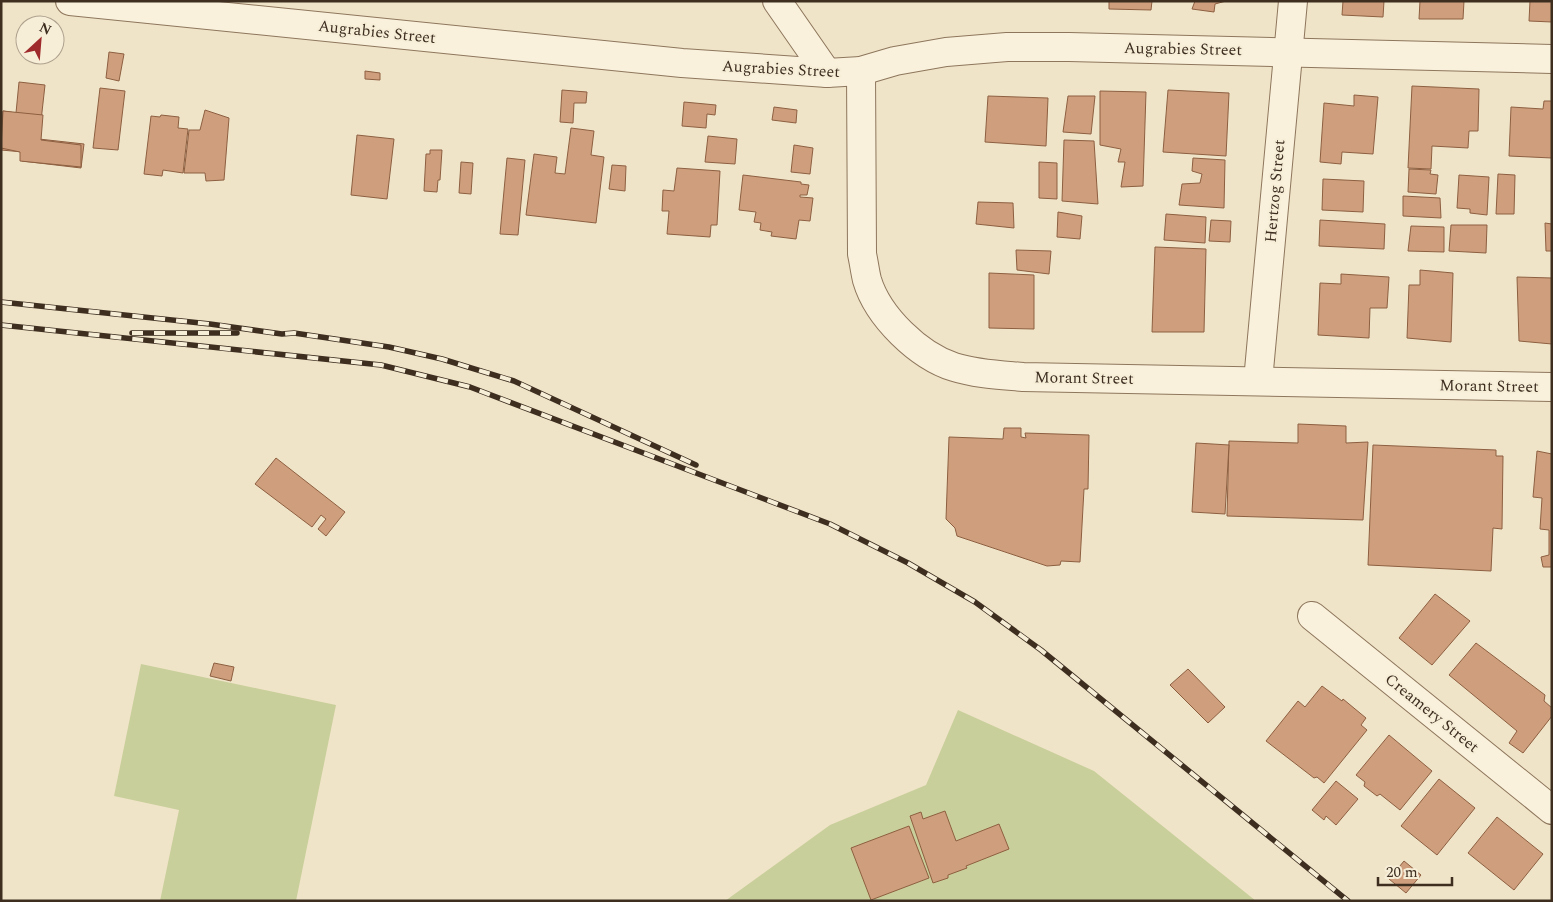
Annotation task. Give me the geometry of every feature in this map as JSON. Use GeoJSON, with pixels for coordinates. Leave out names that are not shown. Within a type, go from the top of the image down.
{"type":"FeatureCollection","features":[{"type":"Feature","properties":{"kind":"street","name":"Augrabies Street"},"geometry":{"type":"LineString","coordinates":[[70,1],[682,63],[827,73],[861,71],[920,56],[946,52],[1007,48],[1069,47],[1288,51],[1552,59]]}},
{"type":"Feature","properties":{"kind":"street"},"geometry":{"type":"LineString","coordinates":[[777,1],[827,73]]}},
{"type":"Feature","properties":{"kind":"street","name":"Hertzog Street"},"geometry":{"type":"LineString","coordinates":[[1258,381],[1293,1]]}},
{"type":"Feature","properties":{"kind":"street","name":"Morant Street"},"geometry":{"type":"LineString","coordinates":[[861,71],[862,254],[866,273],[871,290],[887,316],[912,343],[942,363],[968,371],[1023,377],[1552,387]]}},
{"type":"Feature","properties":{"kind":"street","name":"Creamery Street"},"geometry":{"type":"LineString","coordinates":[[1312,616],[1548,800]]}},
{"type":"Feature","properties":{"kind":"green space"},"geometry":{"type":"Polygon","coordinates":[[[141,664],[336,705],[296,901],[160,901],[179,810],[114,796],[141,664]]]}},
{"type":"Feature","properties":{"kind":"green space"},"geometry":{"type":"Polygon","coordinates":[[[958,710],[1094,771],[1256,901],[725,901],[830,825],[926,785],[958,710]]]}},
{"type":"Feature","properties":{"kind":"building"},"geometry":{"type":"Polygon","coordinates":[[[1109,1],[1152,1],[1151,10],[1109,9],[1109,1]]]}},
{"type":"Feature","properties":{"kind":"building"},"geometry":{"type":"Polygon","coordinates":[[[1195,1],[1226,1],[1215,4],[1214,12],[1192,9],[1195,1]]]}},
{"type":"Feature","properties":{"kind":"building"},"geometry":{"type":"Polygon","coordinates":[[[1343,1],[1384,1],[1383,17],[1342,15],[1343,1]]]}},
{"type":"Feature","properties":{"kind":"building"},"geometry":{"type":"Polygon","coordinates":[[[1420,1],[1464,1],[1463,19],[1419,19],[1420,1]]]}},
{"type":"Feature","properties":{"kind":"building"},"geometry":{"type":"Polygon","coordinates":[[[1530,1],[1552,1],[1552,22],[1529,21],[1530,1]]]}},
{"type":"Feature","properties":{"kind":"building"},"geometry":{"type":"Polygon","coordinates":[[[109,52],[124,54],[119,81],[106,78],[109,52]]]}},
{"type":"Feature","properties":{"kind":"building"},"geometry":{"type":"Polygon","coordinates":[[[365,71],[380,73],[380,80],[365,79],[365,71]]]}},
{"type":"Feature","properties":{"kind":"building"},"geometry":{"type":"Polygon","coordinates":[[[19,82],[45,85],[39,139],[84,144],[81,168],[22,161],[23,152],[1,150],[3,111],[16,113],[19,82]]]}},
{"type":"Feature","properties":{"kind":"building"},"geometry":{"type":"Polygon","coordinates":[[[1412,86],[1479,89],[1478,131],[1469,131],[1468,148],[1432,146],[1431,169],[1408,168],[1412,86]]]}},
{"type":"Feature","properties":{"kind":"building"},"geometry":{"type":"Polygon","coordinates":[[[100,88],[125,91],[118,150],[93,148],[100,88]]]}},
{"type":"Feature","properties":{"kind":"building"},"geometry":{"type":"Polygon","coordinates":[[[562,90],[587,92],[586,103],[574,103],[573,123],[560,122],[562,90]]]}},
{"type":"Feature","properties":{"kind":"building"},"geometry":{"type":"Polygon","coordinates":[[[1168,90],[1229,93],[1226,156],[1163,152],[1168,90]]]}},
{"type":"Feature","properties":{"kind":"building"},"geometry":{"type":"Polygon","coordinates":[[[1100,91],[1146,92],[1143,186],[1121,187],[1125,162],[1118,162],[1121,149],[1100,145],[1100,91]]]}},
{"type":"Feature","properties":{"kind":"building"},"geometry":{"type":"Polygon","coordinates":[[[1354,95],[1378,97],[1373,154],[1342,152],[1341,164],[1320,162],[1324,103],[1354,106],[1354,95]]]}},
{"type":"Feature","properties":{"kind":"building"},"geometry":{"type":"Polygon","coordinates":[[[988,96],[1048,98],[1046,146],[985,142],[988,96]]]}},
{"type":"Feature","properties":{"kind":"building"},"geometry":{"type":"Polygon","coordinates":[[[1068,96],[1095,96],[1091,134],[1063,132],[1068,96]]]}},
{"type":"Feature","properties":{"kind":"building"},"geometry":{"type":"Polygon","coordinates":[[[1544,101],[1552,101],[1552,158],[1509,156],[1511,107],[1543,109],[1544,101]]]}},
{"type":"Feature","properties":{"kind":"building"},"geometry":{"type":"Polygon","coordinates":[[[684,102],[716,105],[715,115],[707,114],[706,128],[682,126],[684,102]]]}},
{"type":"Feature","properties":{"kind":"building"},"geometry":{"type":"Polygon","coordinates":[[[774,107],[797,110],[796,123],[772,120],[774,107]]]}},
{"type":"Feature","properties":{"kind":"building"},"geometry":{"type":"Polygon","coordinates":[[[205,110],[229,118],[224,180],[206,181],[205,173],[184,173],[189,130],[200,130],[205,110]]]}},
{"type":"Feature","properties":{"kind":"building"},"geometry":{"type":"Polygon","coordinates":[[[3,111],[43,115],[41,140],[81,145],[81,167],[20,161],[20,152],[1,148],[3,111]]]}},
{"type":"Feature","properties":{"kind":"building"},"geometry":{"type":"Polygon","coordinates":[[[161,115],[179,117],[178,128],[188,129],[183,173],[163,170],[162,176],[144,174],[151,116],[160,117],[161,115]]]}},
{"type":"Feature","properties":{"kind":"building"},"geometry":{"type":"Polygon","coordinates":[[[571,128],[594,131],[591,155],[604,157],[596,223],[526,215],[534,154],[557,157],[555,173],[565,174],[571,128]]]}},
{"type":"Feature","properties":{"kind":"building"},"geometry":{"type":"Polygon","coordinates":[[[357,135],[394,139],[387,199],[351,195],[357,135]]]}},
{"type":"Feature","properties":{"kind":"building"},"geometry":{"type":"Polygon","coordinates":[[[708,136],[737,139],[735,164],[705,162],[708,136]]]}},
{"type":"Feature","properties":{"kind":"building"},"geometry":{"type":"Polygon","coordinates":[[[1064,140],[1094,141],[1098,204],[1062,201],[1064,140]]]}},
{"type":"Feature","properties":{"kind":"building"},"geometry":{"type":"Polygon","coordinates":[[[794,145],[813,148],[810,174],[791,172],[794,145]]]}},
{"type":"Feature","properties":{"kind":"building"},"geometry":{"type":"Polygon","coordinates":[[[430,150],[442,150],[440,180],[438,180],[437,192],[424,191],[426,154],[430,154],[430,150]]]}},
{"type":"Feature","properties":{"kind":"building"},"geometry":{"type":"Polygon","coordinates":[[[507,158],[525,160],[518,235],[500,234],[507,158]]]}},
{"type":"Feature","properties":{"kind":"building"},"geometry":{"type":"Polygon","coordinates":[[[1193,158],[1225,160],[1224,208],[1179,205],[1182,184],[1200,183],[1202,174],[1192,171],[1193,158]]]}},
{"type":"Feature","properties":{"kind":"building"},"geometry":{"type":"Polygon","coordinates":[[[461,162],[473,163],[471,194],[459,193],[461,162]]]}},
{"type":"Feature","properties":{"kind":"building"},"geometry":{"type":"Polygon","coordinates":[[[1039,162],[1057,163],[1057,199],[1039,198],[1039,162]]]}},
{"type":"Feature","properties":{"kind":"building"},"geometry":{"type":"Polygon","coordinates":[[[612,165],[626,166],[625,191],[609,189],[612,165]]]}},
{"type":"Feature","properties":{"kind":"building"},"geometry":{"type":"Polygon","coordinates":[[[677,168],[720,171],[717,225],[711,225],[710,237],[667,234],[669,211],[662,211],[663,190],[674,191],[677,168]]]}},
{"type":"Feature","properties":{"kind":"building"},"geometry":{"type":"Polygon","coordinates":[[[1409,169],[1431,170],[1430,174],[1438,175],[1436,194],[1408,192],[1409,169]]]}},
{"type":"Feature","properties":{"kind":"building"},"geometry":{"type":"Polygon","coordinates":[[[1498,174],[1515,175],[1514,214],[1496,214],[1498,174]]]}},
{"type":"Feature","properties":{"kind":"building"},"geometry":{"type":"Polygon","coordinates":[[[743,175],[801,182],[801,184],[809,185],[807,195],[800,195],[800,197],[813,198],[810,221],[799,220],[796,239],[771,236],[772,232],[760,230],[761,223],[754,222],[756,212],[739,210],[743,175]]]}},
{"type":"Feature","properties":{"kind":"building"},"geometry":{"type":"Polygon","coordinates":[[[1459,175],[1489,177],[1487,215],[1470,213],[1470,209],[1457,208],[1459,175]]]}},
{"type":"Feature","properties":{"kind":"building"},"geometry":{"type":"Polygon","coordinates":[[[1323,179],[1364,181],[1363,212],[1322,210],[1323,179]]]}},
{"type":"Feature","properties":{"kind":"building"},"geometry":{"type":"Polygon","coordinates":[[[1403,196],[1440,198],[1441,218],[1403,216],[1403,196]]]}},
{"type":"Feature","properties":{"kind":"building"},"geometry":{"type":"Polygon","coordinates":[[[978,202],[1013,203],[1014,228],[976,224],[978,202]]]}},
{"type":"Feature","properties":{"kind":"building"},"geometry":{"type":"Polygon","coordinates":[[[1058,212],[1082,216],[1080,239],[1057,237],[1058,212]]]}},
{"type":"Feature","properties":{"kind":"building"},"geometry":{"type":"Polygon","coordinates":[[[1166,214],[1206,217],[1205,243],[1164,240],[1166,214]]]}},
{"type":"Feature","properties":{"kind":"building"},"geometry":{"type":"Polygon","coordinates":[[[1211,220],[1231,221],[1230,242],[1209,241],[1211,220]]]}},
{"type":"Feature","properties":{"kind":"building"},"geometry":{"type":"Polygon","coordinates":[[[1320,220],[1385,224],[1384,249],[1319,246],[1320,220]]]}},
{"type":"Feature","properties":{"kind":"building"},"geometry":{"type":"Polygon","coordinates":[[[1545,223],[1552,224],[1552,251],[1546,251],[1545,223]]]}},
{"type":"Feature","properties":{"kind":"building"},"geometry":{"type":"Polygon","coordinates":[[[1451,225],[1487,225],[1486,253],[1449,251],[1451,225]]]}},
{"type":"Feature","properties":{"kind":"building"},"geometry":{"type":"Polygon","coordinates":[[[1411,226],[1444,227],[1444,252],[1408,251],[1411,226]]]}},
{"type":"Feature","properties":{"kind":"building"},"geometry":{"type":"Polygon","coordinates":[[[1155,247],[1206,249],[1204,332],[1152,332],[1155,247]]]}},
{"type":"Feature","properties":{"kind":"building"},"geometry":{"type":"Polygon","coordinates":[[[1016,250],[1051,251],[1049,274],[1017,270],[1016,250]]]}},
{"type":"Feature","properties":{"kind":"building"},"geometry":{"type":"Polygon","coordinates":[[[1420,270],[1453,273],[1451,342],[1407,338],[1409,285],[1420,285],[1420,270]]]}},
{"type":"Feature","properties":{"kind":"building"},"geometry":{"type":"Polygon","coordinates":[[[989,273],[1034,275],[1034,329],[989,328],[989,273]]]}},
{"type":"Feature","properties":{"kind":"building"},"geometry":{"type":"Polygon","coordinates":[[[1341,274],[1389,277],[1387,308],[1370,308],[1369,338],[1318,335],[1320,283],[1341,284],[1341,274]]]}},
{"type":"Feature","properties":{"kind":"building"},"geometry":{"type":"Polygon","coordinates":[[[1517,277],[1552,278],[1552,344],[1519,341],[1517,277]]]}},
{"type":"Feature","properties":{"kind":"building"},"geometry":{"type":"Polygon","coordinates":[[[1298,424],[1346,426],[1346,443],[1368,442],[1363,520],[1227,516],[1229,441],[1298,443],[1298,424]]]}},
{"type":"Feature","properties":{"kind":"building"},"geometry":{"type":"Polygon","coordinates":[[[1004,428],[1021,428],[1021,437],[1026,438],[1025,433],[1089,435],[1088,489],[1084,489],[1080,562],[1061,561],[1060,565],[1047,566],[957,536],[955,528],[946,519],[949,437],[1003,439],[1004,428]]]}},
{"type":"Feature","properties":{"kind":"building"},"geometry":{"type":"Polygon","coordinates":[[[1196,443],[1229,445],[1225,514],[1192,512],[1196,443]]]}},
{"type":"Feature","properties":{"kind":"building"},"geometry":{"type":"Polygon","coordinates":[[[1373,445],[1496,450],[1496,456],[1503,456],[1502,529],[1493,528],[1491,571],[1368,565],[1373,445]]]}},
{"type":"Feature","properties":{"kind":"building"},"geometry":{"type":"Polygon","coordinates":[[[1537,451],[1552,454],[1552,567],[1543,567],[1541,557],[1549,555],[1549,530],[1540,529],[1542,498],[1533,497],[1537,451]]]}},
{"type":"Feature","properties":{"kind":"building"},"geometry":{"type":"Polygon","coordinates":[[[276,458],[345,512],[326,536],[318,529],[326,519],[321,515],[312,527],[255,484],[276,458]]]}},
{"type":"Feature","properties":{"kind":"building"},"geometry":{"type":"Polygon","coordinates":[[[1435,594],[1470,621],[1432,665],[1399,638],[1435,594]]]}},
{"type":"Feature","properties":{"kind":"building"},"geometry":{"type":"Polygon","coordinates":[[[1476,643],[1545,695],[1544,701],[1552,708],[1552,716],[1523,753],[1509,743],[1517,731],[1449,675],[1476,643]]]}},
{"type":"Feature","properties":{"kind":"building"},"geometry":{"type":"Polygon","coordinates":[[[214,663],[234,667],[231,681],[210,676],[214,663]]]}},
{"type":"Feature","properties":{"kind":"building"},"geometry":{"type":"Polygon","coordinates":[[[1188,669],[1225,707],[1208,723],[1170,685],[1188,669]]]}},
{"type":"Feature","properties":{"kind":"building"},"geometry":{"type":"Polygon","coordinates":[[[1322,686],[1342,701],[1343,699],[1366,718],[1361,725],[1367,730],[1324,783],[1317,777],[1314,778],[1266,741],[1298,701],[1305,707],[1322,686]]]}},
{"type":"Feature","properties":{"kind":"building"},"geometry":{"type":"Polygon","coordinates":[[[1389,735],[1432,771],[1400,810],[1380,794],[1377,796],[1364,786],[1365,782],[1356,775],[1389,735]]]}},
{"type":"Feature","properties":{"kind":"building"},"geometry":{"type":"Polygon","coordinates":[[[1439,779],[1475,808],[1437,855],[1401,826],[1439,779]]]}},
{"type":"Feature","properties":{"kind":"building"},"geometry":{"type":"Polygon","coordinates":[[[1336,781],[1358,799],[1336,825],[1326,816],[1324,820],[1312,810],[1336,781]]]}},
{"type":"Feature","properties":{"kind":"building"},"geometry":{"type":"Polygon","coordinates":[[[945,811],[956,841],[999,824],[1009,849],[966,866],[967,868],[948,875],[948,878],[933,883],[910,816],[921,812],[923,819],[945,811]]]}},
{"type":"Feature","properties":{"kind":"building"},"geometry":{"type":"Polygon","coordinates":[[[1497,817],[1543,854],[1514,890],[1468,853],[1497,817]]]}},
{"type":"Feature","properties":{"kind":"building"},"geometry":{"type":"Polygon","coordinates":[[[909,826],[929,878],[871,900],[851,848],[909,826]]]}},
{"type":"Feature","properties":{"kind":"building"},"geometry":{"type":"Polygon","coordinates":[[[1404,861],[1421,875],[1406,893],[1389,879],[1404,861]]]}},
{"type":"Feature","properties":{"kind":"railway"},"geometry":{"type":"LineString","coordinates":[[1,302],[210,324],[282,334],[294,333],[389,347],[442,359],[514,381],[696,465]]}},
{"type":"Feature","properties":{"kind":"railway"},"geometry":{"type":"LineString","coordinates":[[1,325],[381,365],[470,387],[830,524],[908,563],[975,602],[1041,650],[1348,901]]}},
{"type":"Feature","properties":{"kind":"railway"},"geometry":{"type":"LineString","coordinates":[[132,333],[237,333]]}}]}
